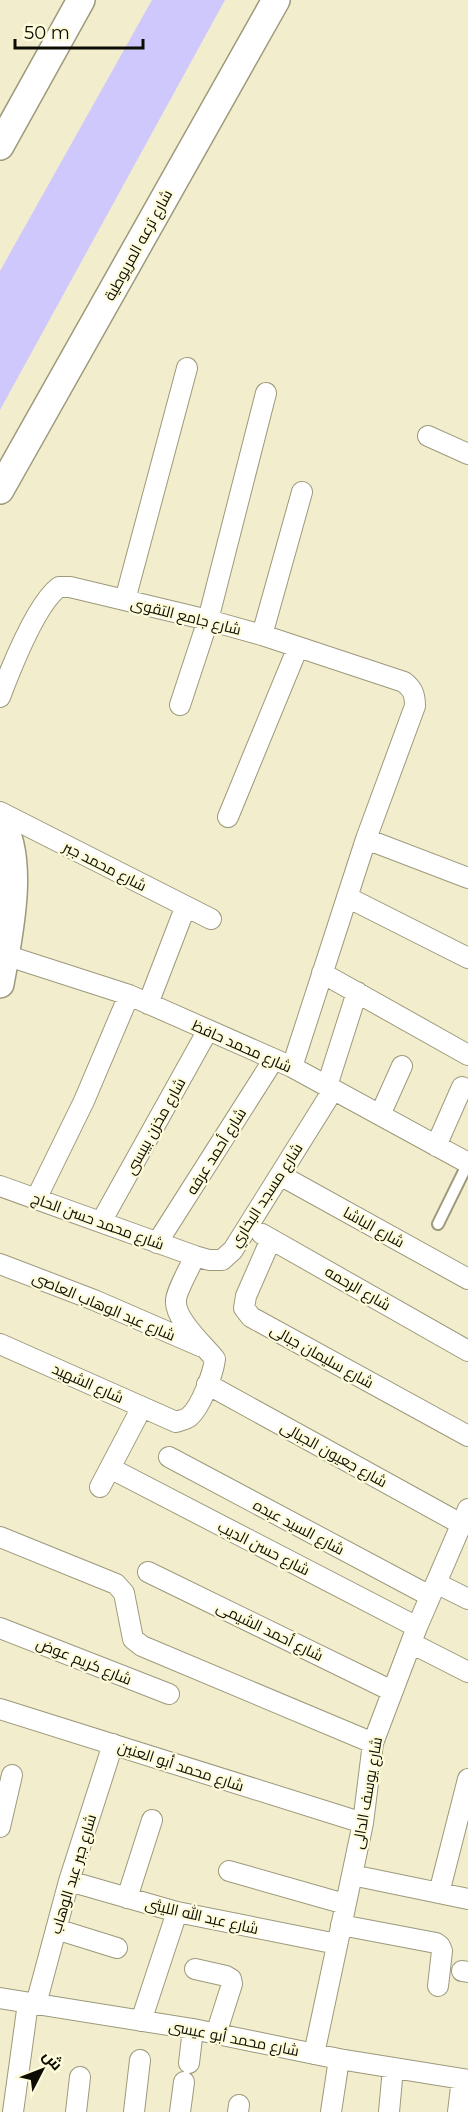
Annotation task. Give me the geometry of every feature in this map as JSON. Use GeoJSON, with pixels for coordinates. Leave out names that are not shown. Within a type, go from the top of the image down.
{"type":"FeatureCollection","features":[{"type":"Feature","properties":{"kind":"main road"},"geometry":{"type":"LineString","coordinates":[[0,146],[81,0]]}},
{"type":"Feature","properties":{"kind":"main road","name":"شارع ترعه المريوطية"},"geometry":{"type":"LineString","coordinates":[[0,490],[276,0]]}},
{"type":"Feature","properties":{"kind":"main road"},"geometry":{"type":"LineString","coordinates":[[0,984],[14,879],[12,851],[1,823]]}},
{"type":"Feature","properties":{"kind":"street"},"geometry":{"type":"LineString","coordinates":[[125,600],[187,368]]}},
{"type":"Feature","properties":{"kind":"street"},"geometry":{"type":"LineString","coordinates":[[180,705],[208,620],[266,393]]}},
{"type":"Feature","properties":{"kind":"street"},"geometry":{"type":"LineString","coordinates":[[428,436],[468,454]]}},
{"type":"Feature","properties":{"kind":"street"},"geometry":{"type":"LineString","coordinates":[[262,635],[302,492]]}},
{"type":"Feature","properties":{"kind":"street","name":"شارع جامع التقوى"},"geometry":{"type":"LineString","coordinates":[[0,697],[44,601],[59,587],[70,587],[262,635],[404,682],[412,688],[415,706]]}},
{"type":"Feature","properties":{"kind":"street"},"geometry":{"type":"LineString","coordinates":[[228,817],[298,647]]}},
{"type":"Feature","properties":{"kind":"street","name":"شارع أحمد عرفه"},"geometry":{"type":"LineString","coordinates":[[158,1243],[283,1063],[322,972],[366,839],[415,706]]}},
{"type":"Feature","properties":{"kind":"street","name":"شارع محمد جبر"},"geometry":{"type":"LineString","coordinates":[[1,823],[211,919]]}},
{"type":"Feature","properties":{"kind":"street"},"geometry":{"type":"LineString","coordinates":[[366,839],[468,878]]}},
{"type":"Feature","properties":{"kind":"street"},"geometry":{"type":"LineString","coordinates":[[347,897],[468,958]]}},
{"type":"Feature","properties":{"kind":"street"},"geometry":{"type":"LineString","coordinates":[[148,1004],[186,908]]}},
{"type":"Feature","properties":{"kind":"street","name":"شارع محمد حافظ"},"geometry":{"type":"LineString","coordinates":[[5,955],[129,995],[283,1063],[468,1163]]}},
{"type":"Feature","properties":{"kind":"street"},"geometry":{"type":"LineString","coordinates":[[322,972],[468,1054]]}},
{"type":"Feature","properties":{"kind":"street","name":"شارع مسجد البخاري"},"geometry":{"type":"LineString","coordinates":[[195,1256],[209,1260],[222,1260],[232,1250],[280,1174],[330,1088],[357,992]]}},
{"type":"Feature","properties":{"kind":"street"},"geometry":{"type":"LineString","coordinates":[[36,1199],[84,1101],[129,995]]}},
{"type":"Feature","properties":{"kind":"street","name":"شارع مخزن بيبسى"},"geometry":{"type":"LineString","coordinates":[[101,1222],[208,1030]]}},
{"type":"Feature","properties":{"kind":"street"},"geometry":{"type":"LineString","coordinates":[[380,1115],[402,1066]]}},
{"type":"Feature","properties":{"kind":"street"},"geometry":{"type":"LineString","coordinates":[[436,1146],[462,1087]]}},
{"type":"Feature","properties":{"kind":"street","name":"شارع الباشا"},"geometry":{"type":"LineString","coordinates":[[280,1174],[468,1279]]}},
{"type":"Feature","properties":{"kind":"street","name":"شارع محمد حسن الحاج"},"geometry":{"type":"LineString","coordinates":[[0,1186],[195,1256]]}},
{"type":"Feature","properties":{"kind":"street","name":"شارع الرحمه"},"geometry":{"type":"LineString","coordinates":[[248,1226],[468,1351]]}},
{"type":"Feature","properties":{"kind":"street","name":"شارع سليمان جبالى"},"geometry":{"type":"LineString","coordinates":[[271,1239],[244,1302],[244,1308],[251,1317],[468,1436]]}},
{"type":"Feature","properties":{"kind":"street"},"geometry":{"type":"LineString","coordinates":[[195,1256],[176,1300],[187,1327],[215,1359],[207,1384]]}},
{"type":"Feature","properties":{"kind":"street","name":"شارع عبد الوهاب العاصى"},"geometry":{"type":"LineString","coordinates":[[0,1264],[94,1300],[207,1350]]}},
{"type":"Feature","properties":{"kind":"street","name":"شارع الشهيد"},"geometry":{"type":"LineString","coordinates":[[0,1344],[176,1422],[187,1419],[195,1411],[207,1384]]}},
{"type":"Feature","properties":{"kind":"street","name":"شارع جعيون الجبالى"},"geometry":{"type":"LineString","coordinates":[[207,1384],[465,1516]]}},
{"type":"Feature","properties":{"kind":"street"},"geometry":{"type":"LineString","coordinates":[[100,1487],[142,1407]]}},
{"type":"Feature","properties":{"kind":"street","name":"شارع السيد عبده"},"geometry":{"type":"LineString","coordinates":[[169,1457],[433,1589],[468,1599]]}},
{"type":"Feature","properties":{"kind":"street","name":"شارع حسن الديب"},"geometry":{"type":"LineString","coordinates":[[110,1468],[414,1635],[468,1672]]}},
{"type":"Feature","properties":{"kind":"street","name":"شارع يوسف الدالى"},"geometry":{"type":"LineString","coordinates":[[314,2054],[363,1823],[373,1743],[414,1635],[465,1516]]}},
{"type":"Feature","properties":{"kind":"street"},"geometry":{"type":"LineString","coordinates":[[0,1537],[116,1584],[124,1593],[133,1639],[142,1646],[373,1743]]}},
{"type":"Feature","properties":{"kind":"street","name":"شارع أحمد الشيمى"},"geometry":{"type":"LineString","coordinates":[[148,1572],[392,1691]]}},
{"type":"Feature","properties":{"kind":"street","name":"شارع كريم عوض"},"geometry":{"type":"LineString","coordinates":[[0,1628],[169,1694]]}},
{"type":"Feature","properties":{"kind":"street","name":"شارع محمد أبو العنين"},"geometry":{"type":"LineString","coordinates":[[0,1708],[363,1823]]}},
{"type":"Feature","properties":{"kind":"street","name":"شارع جبر عبد الوهاب"},"geometry":{"type":"LineString","coordinates":[[13,2112],[32,2004],[113,1744]]}},
{"type":"Feature","properties":{"kind":"street"},"geometry":{"type":"LineString","coordinates":[[0,1827],[12,1775]]}},
{"type":"Feature","properties":{"kind":"street"},"geometry":{"type":"LineString","coordinates":[[439,1893],[464,1815],[468,1779]]}},
{"type":"Feature","properties":{"kind":"street"},"geometry":{"type":"LineString","coordinates":[[127,1898],[152,1820]]}},
{"type":"Feature","properties":{"kind":"street"},"geometry":{"type":"LineString","coordinates":[[229,1870],[345,1904]]}},
{"type":"Feature","properties":{"kind":"street"},"geometry":{"type":"LineString","coordinates":[[352,1875],[468,1899]]}},
{"type":"Feature","properties":{"kind":"street","name":"شارع عبد الله الليثى"},"geometry":{"type":"LineString","coordinates":[[69,1881],[177,1912],[339,1935],[436,1943],[442,1951],[438,1986]]}},
{"type":"Feature","properties":{"kind":"street"},"geometry":{"type":"LineString","coordinates":[[141,2021],[177,1912]]}},
{"type":"Feature","properties":{"kind":"street"},"geometry":{"type":"LineString","coordinates":[[56,1929],[117,1948]]}},
{"type":"Feature","properties":{"kind":"street"},"geometry":{"type":"LineString","coordinates":[[195,1969],[231,1979],[232,1984],[216,2034]]}},
{"type":"Feature","properties":{"kind":"street","name":"شارع محمد أبو عيسى"},"geometry":{"type":"LineString","coordinates":[[0,1998],[193,2029],[339,2059],[465,2080]]}},
{"type":"Feature","properties":{"kind":"street"},"geometry":{"type":"LineString","coordinates":[[189,2063],[193,2029]]}},
{"type":"Feature","properties":{"kind":"street"},"geometry":{"type":"LineString","coordinates":[[331,2112],[339,2059]]}},
{"type":"Feature","properties":{"kind":"street"},"geometry":{"type":"LineString","coordinates":[[134,2112],[140,2060]]}},
{"type":"Feature","properties":{"kind":"street"},"geometry":{"type":"LineString","coordinates":[[389,2112],[393,2068]]}},
{"type":"Feature","properties":{"kind":"street"},"geometry":{"type":"LineString","coordinates":[[76,2112],[80,2077]]}},
{"type":"Feature","properties":{"kind":"street"},"geometry":{"type":"LineString","coordinates":[[458,2112],[465,2080]]}},
{"type":"Feature","properties":{"kind":"street"},"geometry":{"type":"LineString","coordinates":[[180,2112],[184,2082]]}},
{"type":"Feature","properties":{"kind":"lane"},"geometry":{"type":"LineString","coordinates":[[438,1224],[468,1163]]}},
{"type":"Feature","properties":{"kind":"shaded area"},"geometry":{"type":"Polygon","coordinates":[[[152,0],[225,0],[0,410],[0,271],[152,0]]]}}]}
